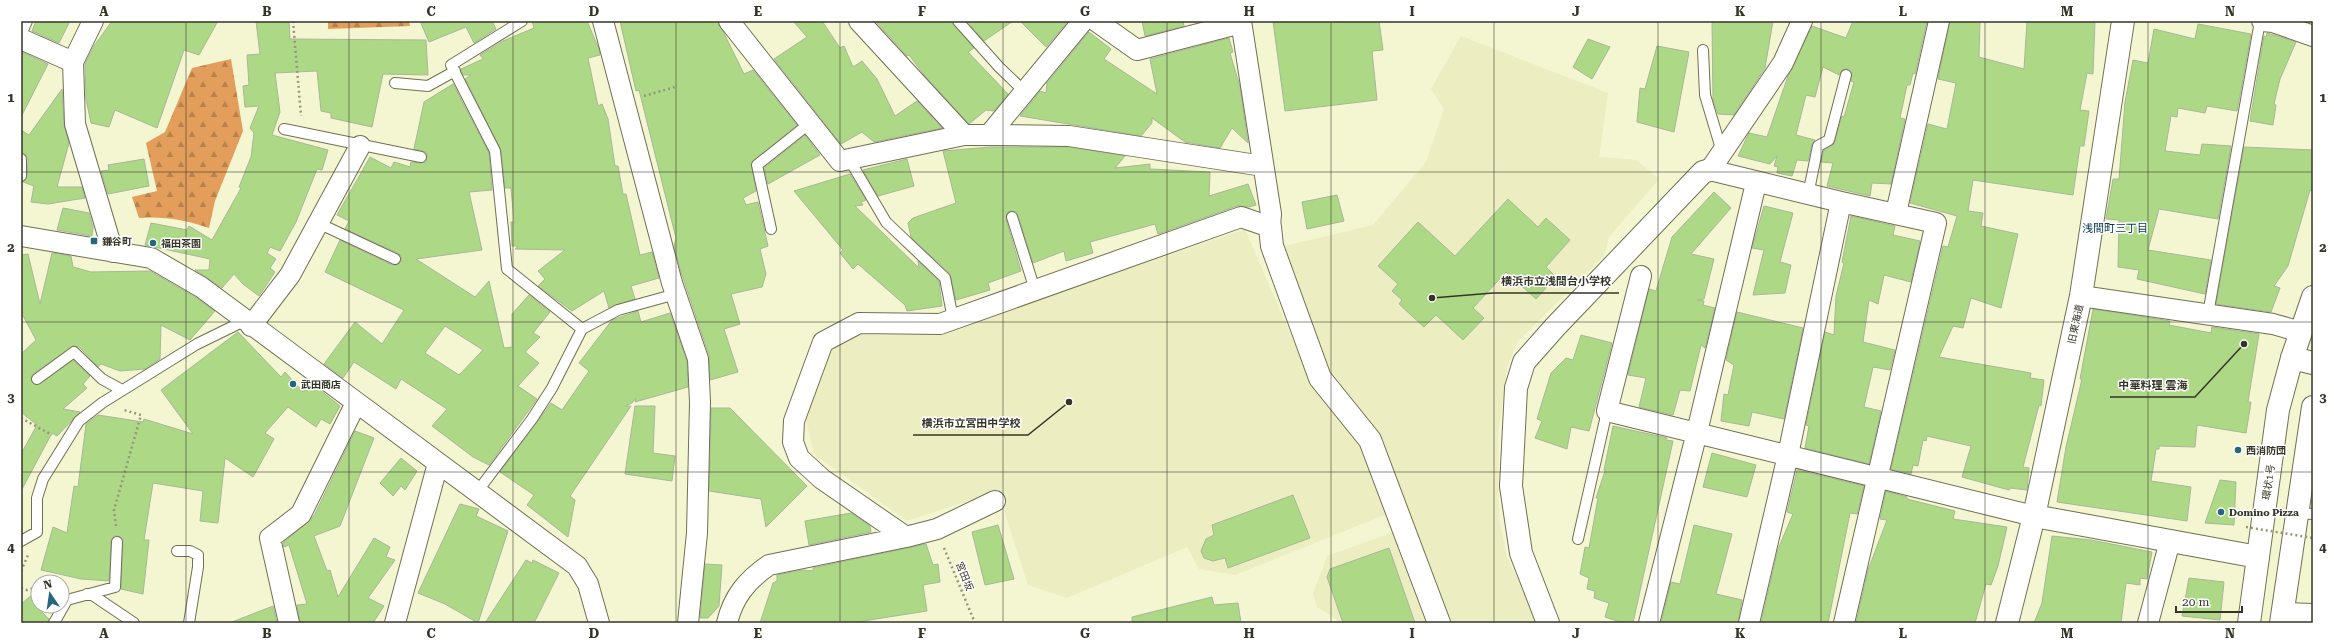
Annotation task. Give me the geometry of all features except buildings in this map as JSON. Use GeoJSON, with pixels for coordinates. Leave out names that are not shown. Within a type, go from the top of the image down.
{"type":"FeatureCollection","features":[{"type":"Feature","properties":{"kind":"street"},"geometry":{"type":"LineString","coordinates":[[93,21],[73,62],[75,124],[114,252]]}},
{"type":"Feature","properties":{"kind":"street"},"geometry":{"type":"LineString","coordinates":[[603,21],[676,294],[698,359],[700,402],[697,533],[688,623]]}},
{"type":"Feature","properties":{"kind":"street"},"geometry":{"type":"LineString","coordinates":[[729,21],[840,161],[964,135],[989,135],[1069,136],[1263,166]]}},
{"type":"Feature","properties":{"kind":"street"},"geometry":{"type":"LineString","coordinates":[[859,21],[964,135]]}},
{"type":"Feature","properties":{"kind":"street"},"geometry":{"type":"LineString","coordinates":[[989,135],[1082,21]]}},
{"type":"Feature","properties":{"kind":"street"},"geometry":{"type":"LineString","coordinates":[[1096,21],[1137,50],[1241,22],[1271,214],[1270,227],[1272,246],[1320,378],[1370,440],[1439,623]]}},
{"type":"Feature","properties":{"kind":"street"},"geometry":{"type":"LineString","coordinates":[[1710,170],[1783,63],[1802,21]]}},
{"type":"Feature","properties":{"kind":"street"},"geometry":{"type":"LineString","coordinates":[[1896,213],[1939,21]]}},
{"type":"Feature","properties":{"kind":"street","name":"旧東海道"},"geometry":{"type":"LineString","coordinates":[[2007,623],[2034,516],[2081,296],[2123,21]]}},
{"type":"Feature","properties":{"kind":"street"},"geometry":{"type":"LineString","coordinates":[[2267,21],[2313,36]]}},
{"type":"Feature","properties":{"kind":"street"},"geometry":{"type":"LineString","coordinates":[[21,39],[73,62]]}},
{"type":"Feature","properties":{"kind":"street"},"geometry":{"type":"LineString","coordinates":[[248,323],[290,275],[360,146]]}},
{"type":"Feature","properties":{"kind":"street"},"geometry":{"type":"LineString","coordinates":[[1548,623],[1521,553],[1511,486],[1516,388],[1524,362],[1554,327],[1703,172],[1710,170],[1756,183],[1936,223],[1844,623]]}},
{"type":"Feature","properties":{"kind":"street"},"geometry":{"type":"LineString","coordinates":[[1649,623],[1697,432],[1756,183]]}},
{"type":"Feature","properties":{"kind":"street"},"geometry":{"type":"LineString","coordinates":[[1749,623],[1788,455],[1841,202]]}},
{"type":"Feature","properties":{"kind":"street"},"geometry":{"type":"LineString","coordinates":[[906,537],[822,478],[799,458],[793,442],[794,421],[822,342],[859,323],[917,325],[940,324],[1240,217],[1270,227]]}},
{"type":"Feature","properties":{"kind":"street"},"geometry":{"type":"LineString","coordinates":[[21,236],[151,258],[201,288],[577,566],[588,584],[599,623]]}},
{"type":"Feature","properties":{"kind":"street"},"geometry":{"type":"LineString","coordinates":[[1641,276],[1608,411],[2034,516],[2258,557]]}},
{"type":"Feature","properties":{"kind":"street"},"geometry":{"type":"LineString","coordinates":[[2081,296],[2273,324],[2301,332]]}},
{"type":"Feature","properties":{"kind":"street","name":"環状1号"},"geometry":{"type":"LineString","coordinates":[[2249,623],[2278,410],[2303,360],[2301,332],[2313,297]]}},
{"type":"Feature","properties":{"kind":"street"},"geometry":{"type":"LineString","coordinates":[[289,623],[270,538],[301,514],[356,403]]}},
{"type":"Feature","properties":{"kind":"street"},"geometry":{"type":"LineString","coordinates":[[2313,408],[2305,514],[2282,618],[2313,614]]}},
{"type":"Feature","properties":{"kind":"street"},"geometry":{"type":"LineString","coordinates":[[395,623],[438,463]]}},
{"type":"Feature","properties":{"kind":"street"},"geometry":{"type":"LineString","coordinates":[[728,623],[730,610],[739,592],[753,575],[769,565],[906,537],[937,529],[995,501]]}},
{"type":"Feature","properties":{"kind":"street"},"geometry":{"type":"LineString","coordinates":[[2148,623],[2170,541]]}},
{"type":"Feature","properties":{"kind":"lane"},"geometry":{"type":"LineString","coordinates":[[21,35],[27,21]]}},
{"type":"Feature","properties":{"kind":"lane"},"geometry":{"type":"LineString","coordinates":[[522,21],[452,65],[495,151],[507,269],[582,329]]}},
{"type":"Feature","properties":{"kind":"lane"},"geometry":{"type":"LineString","coordinates":[[958,21],[999,67],[1025,92]]}},
{"type":"Feature","properties":{"kind":"lane"},"geometry":{"type":"LineString","coordinates":[[2208,314],[2267,21]]}},
{"type":"Feature","properties":{"kind":"lane"},"geometry":{"type":"LineString","coordinates":[[1703,50],[1705,95],[1722,152]]}},
{"type":"Feature","properties":{"kind":"lane"},"geometry":{"type":"LineString","coordinates":[[395,83],[428,86],[455,71]]}},
{"type":"Feature","properties":{"kind":"lane"},"geometry":{"type":"LineString","coordinates":[[1808,194],[1818,146],[1829,140],[1846,75]]}},
{"type":"Feature","properties":{"kind":"lane"},"geometry":{"type":"LineString","coordinates":[[771,228],[757,165],[810,123]]}},
{"type":"Feature","properties":{"kind":"lane"},"geometry":{"type":"LineString","coordinates":[[284,129],[360,146],[421,157]]}},
{"type":"Feature","properties":{"kind":"lane"},"geometry":{"type":"LineString","coordinates":[[21,159],[21,176]]}},
{"type":"Feature","properties":{"kind":"lane"},"geometry":{"type":"LineString","coordinates":[[849,159],[886,222],[945,278],[953,319]]}},
{"type":"Feature","properties":{"kind":"lane"},"geometry":{"type":"LineString","coordinates":[[1012,218],[1035,290]]}},
{"type":"Feature","properties":{"kind":"lane"},"geometry":{"type":"LineString","coordinates":[[318,223],[395,259]]}},
{"type":"Feature","properties":{"kind":"lane"},"geometry":{"type":"LineString","coordinates":[[477,492],[532,419],[552,388],[582,329],[618,310],[676,294]]}},
{"type":"Feature","properties":{"kind":"lane"},"geometry":{"type":"LineString","coordinates":[[21,541],[37,532],[37,498],[43,479],[79,421],[122,390],[197,344],[248,323]]}},
{"type":"Feature","properties":{"kind":"lane"},"geometry":{"type":"LineString","coordinates":[[37,379],[74,352],[102,379],[122,390]]}},
{"type":"Feature","properties":{"kind":"lane"},"geometry":{"type":"LineString","coordinates":[[1578,539],[1608,411]]}},
{"type":"Feature","properties":{"kind":"lane"},"geometry":{"type":"LineString","coordinates":[[54,623],[67,600],[114,587],[117,542]]}},
{"type":"Feature","properties":{"kind":"lane"},"geometry":{"type":"LineString","coordinates":[[177,551],[190,551],[198,555],[198,567],[189,623]]}},
{"type":"Feature","properties":{"kind":"lane"},"geometry":{"type":"LineString","coordinates":[[70,593],[91,594],[134,623]]}},
{"type":"Feature","properties":{"kind":"path"},"geometry":{"type":"LineString","coordinates":[[293,21],[302,133]]}},
{"type":"Feature","properties":{"kind":"path"},"geometry":{"type":"LineString","coordinates":[[624,101],[675,87]]}},
{"type":"Feature","properties":{"kind":"path"},"geometry":{"type":"LineString","coordinates":[[114,510],[141,415],[129,411]]}},
{"type":"Feature","properties":{"kind":"path"},"geometry":{"type":"LineString","coordinates":[[21,418],[64,443]]}},
{"type":"Feature","properties":{"kind":"path"},"geometry":{"type":"LineString","coordinates":[[2246,527],[2313,538]]}},
{"type":"Feature","properties":{"kind":"path","name":"宮田坂"},"geometry":{"type":"LineString","coordinates":[[942,543],[975,623]]}},
{"type":"Feature","properties":{"kind":"shaded area"},"geometry":{"type":"Polygon","coordinates":[[[1461,36],[1608,93],[1599,157],[1636,160],[1659,179],[1609,237],[1604,256],[1518,341],[1507,367],[1498,436],[1499,517],[1506,554],[1529,605],[1534,604],[1541,623],[1446,623],[1379,438],[1328,366],[1285,246],[1373,225],[1426,162],[1444,109],[1431,89],[1461,36]]]}},
{"type":"Feature","properties":{"kind":"shaded area"},"geometry":{"type":"Polygon","coordinates":[[[1245,229],[1312,384],[1367,451],[1387,514],[1235,575],[1199,569],[1187,547],[1067,598],[1028,585],[998,491],[907,521],[814,454],[806,420],[826,351],[856,335],[935,335],[1245,229]]]}},
{"type":"Feature","properties":{"kind":"shaded area"},"geometry":{"type":"Polygon","coordinates":[[[1394,532],[1427,623],[1337,623],[1336,619],[1317,607],[1313,594],[1327,556],[1394,532]]]}},
{"type":"Feature","properties":{"kind":"green space"},"geometry":{"type":"Polygon","coordinates":[[[328,21],[409,21],[410,26],[328,29],[328,21]]]}},
{"type":"Feature","properties":{"kind":"green space"},"geometry":{"type":"Polygon","coordinates":[[[231,59],[243,131],[215,201],[209,228],[174,219],[139,218],[132,197],[157,191],[146,143],[165,132],[192,68],[231,59]]]}},
{"type":"Feature","properties":{"kind":"place","name":"鎌谷町"},"geometry":{"type":"Point","coordinates":[94,241]}},
{"type":"Feature","properties":{"kind":"place","name":"福田茶園"},"geometry":{"type":"Point","coordinates":[153,243]}},
{"type":"Feature","properties":{"kind":"place","name":"横浜市立浅間台小学校"},"geometry":{"type":"Point","coordinates":[1432,298]}},
{"type":"Feature","properties":{"kind":"place","name":"中華料理 雲海"},"geometry":{"type":"Point","coordinates":[2244,344]}},
{"type":"Feature","properties":{"kind":"place","name":"武田商店"},"geometry":{"type":"Point","coordinates":[293,384]}},
{"type":"Feature","properties":{"kind":"place","name":"横浜市立宮田中学校"},"geometry":{"type":"Point","coordinates":[1069,402]}},
{"type":"Feature","properties":{"kind":"place","name":"西消防団"},"geometry":{"type":"Point","coordinates":[2238,450]}},
{"type":"Feature","properties":{"kind":"place","name":"Domino Pizza"},"geometry":{"type":"Point","coordinates":[2221,512]}},
{"type":"Feature","properties":{"kind":"district","name":"浅間町三丁目"},"geometry":{"type":"Point","coordinates":[2115,228]}}]}
